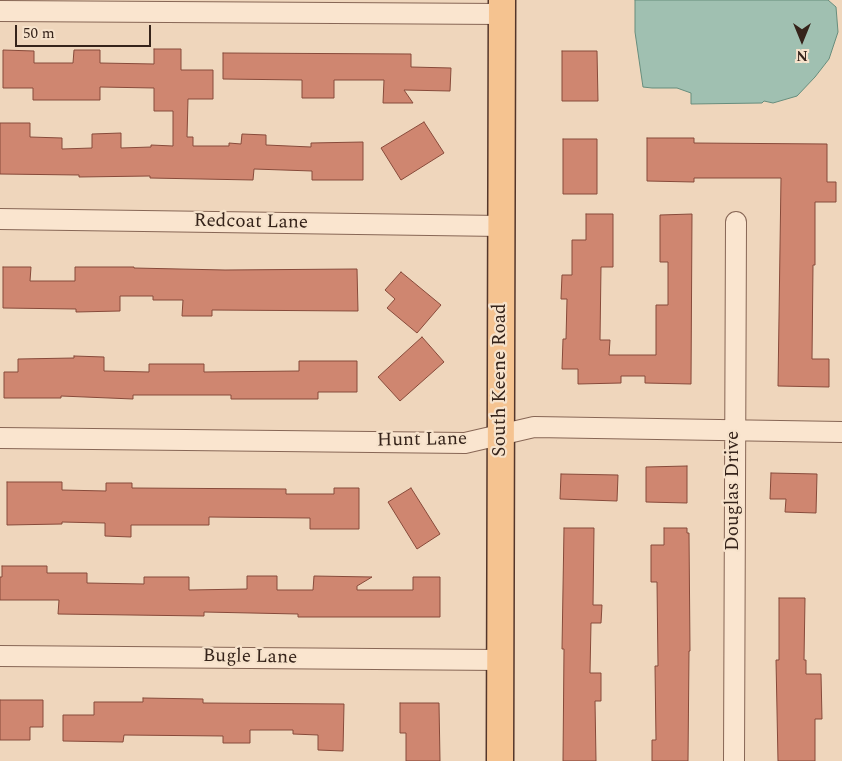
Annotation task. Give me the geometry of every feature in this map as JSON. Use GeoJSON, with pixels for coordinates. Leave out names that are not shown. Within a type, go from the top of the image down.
{"type":"FeatureCollection","features":[{"type":"Feature","properties":{"kind":"main road","name":"South Keene Road"},"geometry":{"type":"LineString","coordinates":[[500,761],[502,7]]}},
{"type":"Feature","properties":{"kind":"street"},"geometry":{"type":"LineString","coordinates":[[0,11],[502,7]]}},
{"type":"Feature","properties":{"kind":"street","name":"Redcoat Lane"},"geometry":{"type":"LineString","coordinates":[[0,219],[501,226]]}},
{"type":"Feature","properties":{"kind":"street","name":"Douglas Drive"},"geometry":{"type":"LineString","coordinates":[[734,761],[736,222]]}},
{"type":"Feature","properties":{"kind":"street","name":"Hunt Lane"},"geometry":{"type":"LineString","coordinates":[[0,438],[465,443],[534,427],[842,432]]}},
{"type":"Feature","properties":{"kind":"street","name":"Bugle Lane"},"geometry":{"type":"LineString","coordinates":[[0,656],[500,660]]}},
{"type":"Feature","properties":{"kind":"shaded area"},"geometry":{"type":"Polygon","coordinates":[[[635,0],[828,0],[836,7],[838,32],[829,59],[797,96],[773,103],[764,101],[762,103],[691,104],[691,93],[677,88],[643,87],[635,32],[635,0]]]}},
{"type":"Feature","properties":{"kind":"building"},"geometry":{"type":"Polygon","coordinates":[[[154,49],[181,49],[181,70],[213,70],[213,99],[188,99],[187,137],[193,137],[193,146],[241,144],[242,134],[266,135],[266,145],[311,147],[311,143],[363,142],[363,180],[312,180],[312,171],[254,169],[253,180],[150,178],[150,176],[79,177],[79,175],[0,174],[0,123],[30,123],[30,137],[62,138],[62,149],[92,148],[92,134],[121,133],[121,148],[151,147],[151,145],[173,146],[173,111],[154,111],[154,88],[100,87],[100,100],[33,100],[33,88],[3,88],[3,50],[34,51],[34,63],[73,63],[74,50],[100,50],[100,63],[154,64],[154,49]]]}},
{"type":"Feature","properties":{"kind":"building"},"geometry":{"type":"Polygon","coordinates":[[[562,51],[597,51],[598,101],[562,101],[562,51]]]}},
{"type":"Feature","properties":{"kind":"building"},"geometry":{"type":"Polygon","coordinates":[[[223,53],[411,54],[411,67],[451,68],[450,91],[404,90],[413,103],[383,103],[384,80],[334,80],[334,98],[302,98],[302,80],[223,79],[223,53]]]}},
{"type":"Feature","properties":{"kind":"building"},"geometry":{"type":"Polygon","coordinates":[[[424,122],[444,153],[401,180],[381,148],[424,122]]]}},
{"type":"Feature","properties":{"kind":"building"},"geometry":{"type":"Polygon","coordinates":[[[647,138],[694,138],[694,143],[827,144],[827,182],[836,182],[836,202],[815,202],[812,359],[829,359],[829,387],[778,386],[781,178],[694,178],[694,182],[647,181],[647,138]]]}},
{"type":"Feature","properties":{"kind":"building"},"geometry":{"type":"Polygon","coordinates":[[[563,139],[597,139],[597,194],[563,194],[563,139]]]}},
{"type":"Feature","properties":{"kind":"building"},"geometry":{"type":"Polygon","coordinates":[[[586,214],[613,214],[613,267],[601,267],[600,340],[610,340],[609,355],[656,355],[656,305],[668,305],[668,262],[660,262],[660,215],[692,214],[691,384],[645,383],[645,376],[621,376],[621,383],[578,384],[578,369],[562,369],[563,339],[566,339],[567,299],[561,299],[562,275],[572,275],[572,240],[586,240],[586,214]]]}},
{"type":"Feature","properties":{"kind":"building"},"geometry":{"type":"Polygon","coordinates":[[[3,267],[31,267],[30,281],[75,281],[75,267],[225,270],[357,269],[358,311],[212,310],[212,316],[182,316],[183,300],[153,300],[153,296],[120,296],[120,311],[76,312],[76,309],[3,308],[3,267]]]}},
{"type":"Feature","properties":{"kind":"building"},"geometry":{"type":"Polygon","coordinates":[[[401,272],[441,305],[417,333],[387,308],[395,299],[385,290],[401,272]]]}},
{"type":"Feature","properties":{"kind":"building"},"geometry":{"type":"Polygon","coordinates":[[[422,337],[444,362],[400,401],[378,377],[422,337]]]}},
{"type":"Feature","properties":{"kind":"building"},"geometry":{"type":"Polygon","coordinates":[[[74,356],[104,357],[104,371],[149,372],[149,364],[204,364],[204,372],[299,371],[299,361],[357,361],[357,392],[318,392],[318,399],[231,399],[231,395],[133,395],[133,399],[61,396],[61,398],[4,398],[4,372],[18,372],[18,359],[74,358],[74,356]]]}},
{"type":"Feature","properties":{"kind":"building"},"geometry":{"type":"Polygon","coordinates":[[[687,466],[687,503],[646,502],[646,467],[687,466]]]}},
{"type":"Feature","properties":{"kind":"building"},"geometry":{"type":"Polygon","coordinates":[[[771,473],[817,474],[816,513],[785,512],[786,499],[770,499],[771,473]]]}},
{"type":"Feature","properties":{"kind":"building"},"geometry":{"type":"Polygon","coordinates":[[[561,474],[618,475],[617,501],[560,499],[561,474]]]}},
{"type":"Feature","properties":{"kind":"building"},"geometry":{"type":"Polygon","coordinates":[[[7,482],[62,482],[62,490],[106,491],[106,483],[132,483],[132,488],[286,489],[286,494],[334,494],[334,488],[359,488],[359,529],[310,529],[310,518],[209,517],[209,525],[131,525],[131,537],[105,536],[105,523],[62,522],[62,524],[7,525],[7,482]]]}},
{"type":"Feature","properties":{"kind":"building"},"geometry":{"type":"Polygon","coordinates":[[[411,488],[440,534],[417,549],[388,502],[411,488]]]}},
{"type":"Feature","properties":{"kind":"building"},"geometry":{"type":"Polygon","coordinates":[[[564,528],[594,528],[593,605],[602,605],[601,623],[591,623],[590,673],[601,673],[601,701],[595,701],[596,761],[563,761],[564,528]]]}},
{"type":"Feature","properties":{"kind":"building"},"geometry":{"type":"Polygon","coordinates":[[[664,528],[687,528],[687,533],[689,533],[690,651],[688,761],[652,761],[652,740],[656,740],[655,666],[658,666],[657,582],[651,582],[651,545],[664,545],[664,528]]]}},
{"type":"Feature","properties":{"kind":"building"},"geometry":{"type":"Polygon","coordinates":[[[2,566],[47,566],[47,573],[87,573],[87,583],[144,584],[144,577],[189,577],[189,590],[247,589],[247,576],[277,576],[277,590],[313,590],[314,576],[372,577],[357,586],[357,590],[413,590],[413,577],[440,577],[440,617],[298,617],[298,614],[204,612],[204,616],[58,614],[59,600],[0,600],[2,566]]]}},
{"type":"Feature","properties":{"kind":"building"},"geometry":{"type":"Polygon","coordinates":[[[779,598],[805,598],[804,660],[806,660],[806,674],[821,674],[822,719],[815,719],[815,761],[778,761],[776,660],[779,660],[779,598]]]}},
{"type":"Feature","properties":{"kind":"building"},"geometry":{"type":"Polygon","coordinates":[[[143,698],[203,699],[203,703],[344,704],[343,751],[318,750],[318,735],[293,734],[293,730],[250,730],[250,743],[223,743],[223,736],[124,735],[123,742],[63,741],[63,715],[94,715],[94,702],[143,702],[143,698]]]}},
{"type":"Feature","properties":{"kind":"building"},"geometry":{"type":"Polygon","coordinates":[[[0,700],[43,700],[43,727],[30,727],[30,740],[0,740],[0,700]]]}},
{"type":"Feature","properties":{"kind":"building"},"geometry":{"type":"Polygon","coordinates":[[[400,703],[439,703],[440,761],[406,761],[406,733],[400,733],[400,703]]]}}]}
